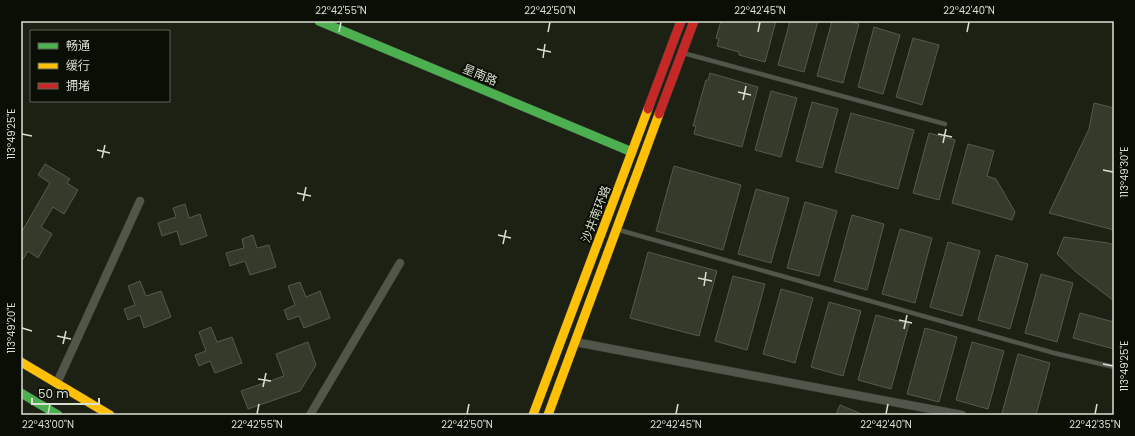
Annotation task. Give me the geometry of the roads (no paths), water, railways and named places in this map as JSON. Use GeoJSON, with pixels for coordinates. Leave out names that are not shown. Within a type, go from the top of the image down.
{"type":"FeatureCollection","features":[{"type":"Feature","properties":{"kind":"main road","name":"星南路"},"geometry":{"type":"LineString","coordinates":[[319,21],[632,152]]}},
{"type":"Feature","properties":{"kind":"main road","name":"沙井南环路"},"geometry":{"type":"LineString","coordinates":[[533,415],[681,21]]}},
{"type":"Feature","properties":{"kind":"main road","name":"沙井南环路"},"geometry":{"type":"LineString","coordinates":[[548,415],[694,21]]}},
{"type":"Feature","properties":{"kind":"main road"},"geometry":{"type":"LineString","coordinates":[[21,362],[110,415]]}},
{"type":"Feature","properties":{"kind":"main road"},"geometry":{"type":"LineString","coordinates":[[21,393],[58,415]]}},
{"type":"Feature","properties":{"kind":"street"},"geometry":{"type":"LineString","coordinates":[[57,384],[140,201]]}},
{"type":"Feature","properties":{"kind":"street"},"geometry":{"type":"LineString","coordinates":[[310,415],[400,263]]}},
{"type":"Feature","properties":{"kind":"street"},"geometry":{"type":"LineString","coordinates":[[575,342],[962,415]]}},
{"type":"Feature","properties":{"kind":"lane"},"geometry":{"type":"LineString","coordinates":[[682,53],[945,124]]}},
{"type":"Feature","properties":{"kind":"lane"},"geometry":{"type":"LineString","coordinates":[[617,229],[1046,350],[1114,367]]}}]}
